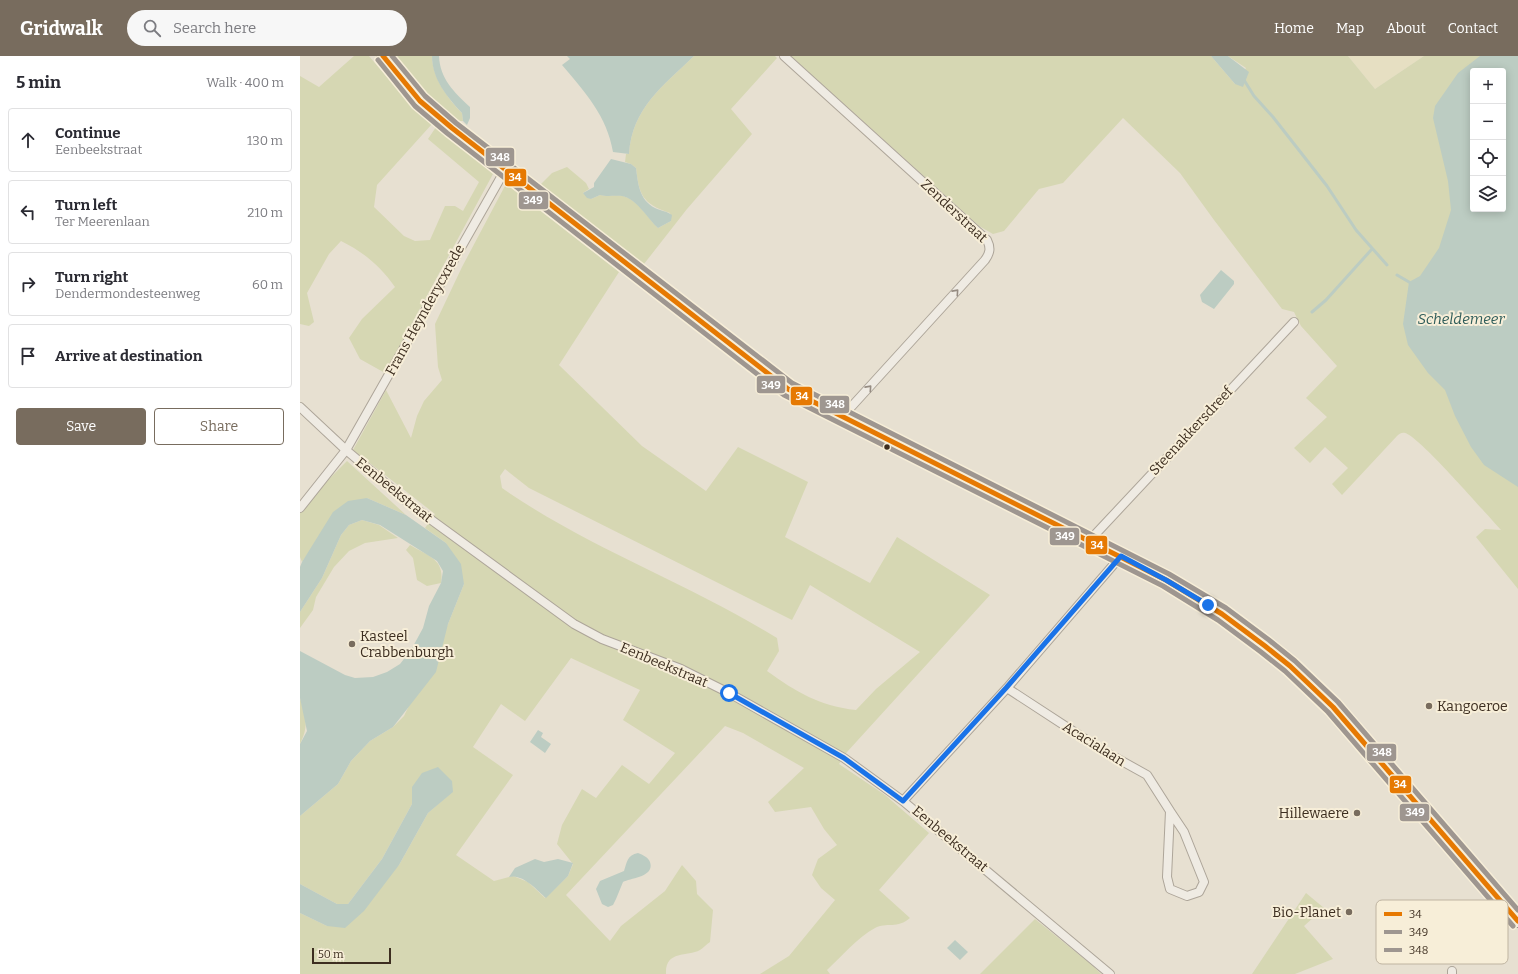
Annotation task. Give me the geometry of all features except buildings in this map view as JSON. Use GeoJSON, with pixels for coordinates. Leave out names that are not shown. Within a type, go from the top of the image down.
{"type":"FeatureCollection","features":[{"type":"Feature","properties":{"kind":"main road"},"geometry":{"type":"LineString","coordinates":[[383,56],[420,101],[504,170],[788,389],[1166,580],[1222,614],[1265,646],[1305,680],[1333,707],[1500,900]]}},
{"type":"Feature","properties":{"kind":"main road"},"geometry":{"type":"LineString","coordinates":[[1508,909],[1518,921]]}},
{"type":"Feature","properties":{"kind":"street","name":"Zenderstraat"},"geometry":{"type":"LineString","coordinates":[[784,56],[987,240],[990,246],[990,253],[985,260],[842,417]]}},
{"type":"Feature","properties":{"kind":"street","name":"Frans Heynderycxrede"},"geometry":{"type":"LineString","coordinates":[[300,508],[346,450],[504,170]]}},
{"type":"Feature","properties":{"kind":"street","name":"Steenakkersdreef"},"geometry":{"type":"LineString","coordinates":[[1089,541],[1294,322]]}},
{"type":"Feature","properties":{"kind":"street","name":"Eenbeekstraat"},"geometry":{"type":"LineString","coordinates":[[300,407],[346,450],[415,508],[574,624],[602,639],[681,669],[729,693],[844,758],[903,801],[1110,974]]}},
{"type":"Feature","properties":{"kind":"street"},"geometry":{"type":"LineString","coordinates":[[903,801],[1006,688],[1121,556]]}},
{"type":"Feature","properties":{"kind":"street","name":"Acacialaan"},"geometry":{"type":"LineString","coordinates":[[1006,688],[1102,750],[1147,775],[1184,832],[1204,882],[1199,892],[1187,896],[1170,889],[1167,878],[1170,811]]}},
{"type":"Feature","properties":{"kind":"shaded area"},"geometry":{"type":"Polygon","coordinates":[[[1348,56],[1424,56],[1375,89],[1348,56]]]}},
{"type":"Feature","properties":{"kind":"green space"},"geometry":{"type":"Polygon","coordinates":[[[354,56],[369,56],[403,96],[432,124],[377,185],[374,207],[404,236],[415,241],[430,240],[445,206],[455,206],[463,211],[479,182],[428,139],[436,127],[493,174],[385,373],[360,359],[349,338],[362,319],[395,287],[384,273],[365,255],[349,245],[341,241],[329,254],[307,293],[314,322],[309,326],[300,324],[300,76],[319,87],[354,56]]]}},
{"type":"Feature","properties":{"kind":"green space"},"geometry":{"type":"Polygon","coordinates":[[[393,56],[432,56],[438,80],[451,101],[462,113],[463,121],[455,121],[434,103],[393,56]]]}},
{"type":"Feature","properties":{"kind":"green space"},"geometry":{"type":"Polygon","coordinates":[[[694,56],[775,56],[777,58],[731,109],[752,134],[687,209],[644,264],[539,186],[552,173],[567,167],[586,183],[589,189],[583,193],[591,199],[600,195],[623,196],[638,205],[658,228],[671,221],[670,213],[653,206],[644,197],[639,185],[636,168],[625,162],[626,154],[629,154],[631,138],[636,124],[651,99],[694,56]]]}},
{"type":"Feature","properties":{"kind":"green space"},"geometry":{"type":"Polygon","coordinates":[[[791,56],[1211,56],[1235,84],[1246,68],[1228,56],[1348,56],[1375,89],[1424,56],[1518,56],[1518,589],[1476,537],[1485,529],[1501,530],[1438,461],[1413,437],[1405,433],[1398,435],[1342,495],[1332,484],[1348,468],[1325,447],[1310,463],[1294,448],[1327,417],[1306,398],[1337,366],[1301,326],[1294,312],[1282,309],[1180,173],[1123,118],[1063,183],[1039,189],[1004,231],[993,234],[979,226],[791,56]]]}},
{"type":"Feature","properties":{"kind":"green space"},"geometry":{"type":"Polygon","coordinates":[[[506,184],[619,272],[559,365],[642,446],[706,491],[738,447],[808,482],[785,537],[870,583],[897,537],[990,595],[847,752],[839,764],[885,795],[929,833],[879,890],[910,918],[901,923],[879,926],[868,932],[827,970],[830,974],[760,974],[789,956],[835,900],[821,888],[812,875],[818,859],[837,845],[824,829],[811,807],[775,812],[768,802],[804,768],[743,733],[725,726],[566,895],[610,941],[621,926],[665,891],[682,865],[696,881],[697,894],[713,910],[710,942],[700,950],[673,958],[669,961],[666,974],[300,974],[300,913],[327,926],[399,865],[428,813],[452,792],[412,787],[412,804],[382,859],[348,904],[337,904],[300,884],[300,816],[338,784],[351,761],[370,741],[393,727],[404,716],[448,624],[464,584],[446,543],[425,528],[435,514],[353,450],[386,390],[411,438],[417,416],[424,401],[442,380],[438,367],[435,324],[462,267],[506,184]],[[505,469],[500,476],[502,488],[535,509],[603,547],[743,618],[777,638],[779,651],[767,671],[798,692],[809,697],[831,705],[856,710],[876,689],[920,652],[810,585],[792,620],[529,488],[505,469]],[[571,658],[525,721],[501,704],[473,747],[513,775],[456,855],[494,881],[513,876],[528,882],[545,898],[568,876],[573,864],[557,844],[562,825],[582,789],[596,798],[622,765],[649,784],[675,753],[623,720],[640,690],[571,658]]]}},
{"type":"Feature","properties":{"kind":"green space"},"geometry":{"type":"Polygon","coordinates":[[[347,461],[406,515],[367,498],[309,552],[302,562],[300,557],[300,513],[324,484],[347,461]]]}},
{"type":"Feature","properties":{"kind":"green space"},"geometry":{"type":"Polygon","coordinates":[[[362,520],[379,525],[398,538],[365,543],[349,551],[334,567],[316,597],[313,610],[300,628],[300,612],[322,578],[341,535],[349,525],[362,520]]]}},
{"type":"Feature","properties":{"kind":"green space"},"geometry":{"type":"Polygon","coordinates":[[[410,545],[434,559],[438,563],[442,575],[441,583],[427,586],[417,580],[413,558],[406,550],[410,545]]]}},
{"type":"Feature","properties":{"kind":"green space"},"geometry":{"type":"Polygon","coordinates":[[[300,698],[306,726],[300,744],[300,698]]]}},
{"type":"Feature","properties":{"kind":"green space"},"geometry":{"type":"Polygon","coordinates":[[[1306,893],[1324,908],[1304,926],[1333,959],[1295,974],[1252,974],[1306,893]]]}},
{"type":"Feature","properties":{"kind":"green space"},"geometry":{"type":"Polygon","coordinates":[[[1035,919],[1093,966],[1101,974],[980,974],[1035,919]]]}},
{"type":"Feature","properties":{"kind":"water"},"geometry":{"type":"Polygon","coordinates":[[[432,56],[439,56],[442,72],[445,78],[453,90],[470,107],[470,118],[467,125],[463,121],[462,113],[441,87],[435,72],[432,56]]]}},
{"type":"Feature","properties":{"kind":"water"},"geometry":{"type":"Polygon","coordinates":[[[567,56],[694,56],[661,88],[643,111],[631,138],[629,154],[613,152],[606,127],[594,105],[562,65],[570,59],[567,56]]]}},
{"type":"Feature","properties":{"kind":"water"},"geometry":{"type":"Polygon","coordinates":[[[1211,56],[1228,56],[1249,72],[1243,87],[1235,84],[1211,56]]]}},
{"type":"Feature","properties":{"kind":"water","name":"Scheldemeer"},"geometry":{"type":"Polygon","coordinates":[[[1480,56],[1518,56],[1518,487],[1484,465],[1471,447],[1455,416],[1445,390],[1428,373],[1408,345],[1403,324],[1409,282],[1420,276],[1439,248],[1451,210],[1448,181],[1433,118],[1435,106],[1458,73],[1480,56]]]}},
{"type":"Feature","properties":{"kind":"water"},"geometry":{"type":"Polygon","coordinates":[[[611,159],[631,164],[636,168],[642,196],[650,205],[672,215],[671,221],[658,228],[637,205],[622,196],[600,195],[591,199],[587,198],[583,193],[594,187],[594,183],[611,159]]]}},
{"type":"Feature","properties":{"kind":"water"},"geometry":{"type":"Polygon","coordinates":[[[1221,270],[1234,281],[1234,284],[1214,309],[1202,302],[1200,295],[1221,270]]]}},
{"type":"Feature","properties":{"kind":"water"},"geometry":{"type":"Polygon","coordinates":[[[367,498],[406,515],[446,543],[461,564],[464,584],[448,624],[436,672],[393,727],[370,741],[351,761],[338,784],[300,816],[300,744],[307,731],[300,698],[300,651],[345,675],[355,678],[373,677],[387,672],[400,664],[411,650],[423,628],[429,606],[441,583],[443,571],[437,561],[380,525],[362,520],[349,525],[341,535],[322,578],[300,612],[300,567],[302,562],[333,512],[348,501],[367,498]]]}},
{"type":"Feature","properties":{"kind":"water"},"geometry":{"type":"Polygon","coordinates":[[[538,730],[543,733],[541,737],[551,744],[545,753],[530,742],[538,730]]]}},
{"type":"Feature","properties":{"kind":"water"},"geometry":{"type":"Polygon","coordinates":[[[438,767],[452,781],[453,792],[428,813],[399,865],[364,911],[345,928],[327,926],[300,913],[300,884],[337,904],[348,904],[382,859],[412,804],[412,787],[422,773],[438,767]]]}},
{"type":"Feature","properties":{"kind":"water"},"geometry":{"type":"Polygon","coordinates":[[[638,853],[645,856],[649,860],[651,867],[649,871],[646,874],[623,882],[613,905],[608,907],[602,904],[596,889],[600,881],[624,871],[630,857],[638,853]]]}},
{"type":"Feature","properties":{"kind":"water"},"geometry":{"type":"Polygon","coordinates":[[[535,859],[544,862],[558,859],[573,863],[568,876],[546,898],[534,887],[519,877],[509,877],[515,868],[535,859]]]}},
{"type":"Feature","properties":{"kind":"water"},"geometry":{"type":"Polygon","coordinates":[[[955,940],[968,952],[960,960],[947,948],[955,940]]]}},
{"type":"Feature","properties":{"kind":"waterway"},"geometry":{"type":"LineString","coordinates":[[1244,80],[1254,96],[1273,117],[1327,186],[1356,230],[1387,265]]}},
{"type":"Feature","properties":{"kind":"waterway"},"geometry":{"type":"LineString","coordinates":[[1312,312],[1326,300],[1372,249]]}},
{"type":"Feature","properties":{"kind":"waterway"},"geometry":{"type":"LineString","coordinates":[[1397,275],[1409,282]]}},
{"type":"Feature","properties":{"kind":"transit line","name":"34"},"geometry":{"type":"LineString","coordinates":[[383,56],[420,101],[452,128],[788,389],[1166,580],[1222,614],[1265,646],[1290,666],[1333,707],[1500,900]]}},
{"type":"Feature","properties":{"kind":"transit line","name":"348"},"geometry":{"type":"LineString","coordinates":[[392,56],[425,96],[456,123],[792,383],[1169,574],[1226,608],[1269,640],[1295,661],[1338,702],[1518,910]]}},
{"type":"Feature","properties":{"kind":"transit line","name":"349"},"geometry":{"type":"LineString","coordinates":[[378,60],[415,106],[447,133],[784,395],[1163,586],[1218,620],[1261,652],[1285,671],[1328,712],[1491,900]]}},
{"type":"Feature","properties":{"kind":"transit line","name":"34"},"geometry":{"type":"LineString","coordinates":[[1508,909],[1518,921]]}},
{"type":"Feature","properties":{"kind":"transit line","name":"349"},"geometry":{"type":"LineString","coordinates":[[1508,920],[1513,926]]}},
{"type":"Feature","properties":{"kind":"place","name":"Kasteel Crabbenburgh"},"geometry":{"type":"Point","coordinates":[352,644]}},
{"type":"Feature","properties":{"kind":"place","name":"Kangoeroe"},"geometry":{"type":"Point","coordinates":[1429,706]}},
{"type":"Feature","properties":{"kind":"place","name":"Hillewaere"},"geometry":{"type":"Point","coordinates":[1357,813]}},
{"type":"Feature","properties":{"kind":"place","name":"Bio-Planet"},"geometry":{"type":"Point","coordinates":[1349,912]}},
{"type":"Feature","properties":{"kind":"route"},"geometry":{"type":"LineString","coordinates":[[729,693],[844,758],[903,801],[1006,688],[1121,556],[1208,605]]}}]}
